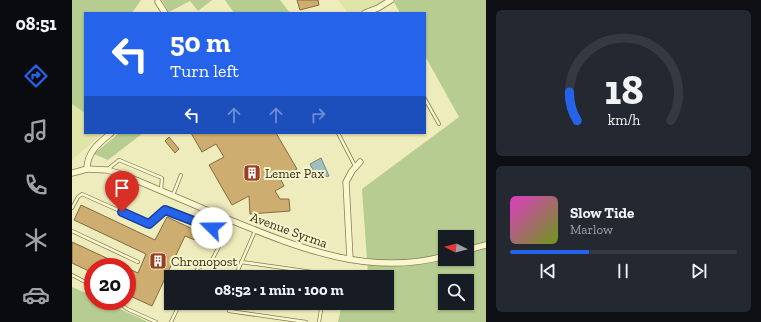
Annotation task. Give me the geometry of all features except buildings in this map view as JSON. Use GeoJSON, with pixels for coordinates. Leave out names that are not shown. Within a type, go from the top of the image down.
{"type":"FeatureCollection","features":[{"type":"Feature","properties":{"kind":"street"},"geometry":{"type":"LineString","coordinates":[[368,12],[391,0]]}},
{"type":"Feature","properties":{"kind":"street"},"geometry":{"type":"LineString","coordinates":[[158,2],[164,12]]}},
{"type":"Feature","properties":{"kind":"street"},"geometry":{"type":"LineString","coordinates":[[88,169],[88,162],[92,151],[110,134]]}},
{"type":"Feature","properties":{"kind":"street"},"geometry":{"type":"LineString","coordinates":[[350,259],[346,182],[355,166],[360,162]]}},
{"type":"Feature","properties":{"kind":"street","name":"Avenue Syrma"},"geometry":{"type":"LineString","coordinates":[[72,173],[88,169],[107,170],[161,190],[255,230],[313,252],[350,259],[404,263],[438,257]]}},
{"type":"Feature","properties":{"kind":"street"},"geometry":{"type":"LineString","coordinates":[[474,248],[486,245]]}},
{"type":"Feature","properties":{"kind":"lane"},"geometry":{"type":"LineString","coordinates":[[426,101],[439,124]]}},
{"type":"Feature","properties":{"kind":"lane"},"geometry":{"type":"LineString","coordinates":[[339,134],[355,166]]}},
{"type":"Feature","properties":{"kind":"lane"},"geometry":{"type":"LineString","coordinates":[[107,170],[119,160],[162,178],[161,190]]}},
{"type":"Feature","properties":{"kind":"lane"},"geometry":{"type":"LineString","coordinates":[[173,196],[181,175]]}},
{"type":"Feature","properties":{"kind":"lane"},"geometry":{"type":"LineString","coordinates":[[72,208],[78,197],[82,194],[149,224],[165,210],[226,234]]}},
{"type":"Feature","properties":{"kind":"lane"},"geometry":{"type":"LineString","coordinates":[[197,270],[211,262],[232,220]]}},
{"type":"Feature","properties":{"kind":"lane"},"geometry":{"type":"LineString","coordinates":[[238,270],[255,230]]}},
{"type":"Feature","properties":{"kind":"lane"},"geometry":{"type":"LineString","coordinates":[[72,231],[138,262]]}},
{"type":"Feature","properties":{"kind":"lane"},"geometry":{"type":"LineString","coordinates":[[241,262],[298,270]]}},
{"type":"Feature","properties":{"kind":"lane"},"geometry":{"type":"LineString","coordinates":[[72,275],[84,281]]}},
{"type":"Feature","properties":{"kind":"lane"},"geometry":{"type":"LineString","coordinates":[[130,310],[156,322]]}},
{"type":"Feature","properties":{"kind":"lane"},"geometry":{"type":"LineString","coordinates":[[171,322],[177,310]]}},
{"type":"Feature","properties":{"kind":"lane"},"geometry":{"type":"LineString","coordinates":[[229,310],[306,322]]}},
{"type":"Feature","properties":{"kind":"lane"},"geometry":{"type":"LineString","coordinates":[[319,322],[321,310]]}},
{"type":"Feature","properties":{"kind":"green space"},"geometry":{"type":"Polygon","coordinates":[[[72,0],[141,0],[133,12],[84,12],[84,112],[72,104],[72,0]]]}},
{"type":"Feature","properties":{"kind":"green space"},"geometry":{"type":"Polygon","coordinates":[[[162,0],[212,0],[198,11],[190,1],[169,12],[162,0]]]}},
{"type":"Feature","properties":{"kind":"green space"},"geometry":{"type":"Polygon","coordinates":[[[225,0],[280,0],[289,12],[233,12],[225,0]]]}},
{"type":"Feature","properties":{"kind":"green space"},"geometry":{"type":"Polygon","coordinates":[[[338,0],[397,0],[377,12],[347,12],[338,0]]]}},
{"type":"Feature","properties":{"kind":"green space"},"geometry":{"type":"Polygon","coordinates":[[[397,0],[486,0],[486,322],[338,322],[341,310],[394,310],[394,270],[368,270],[362,189],[459,117],[426,58],[426,12],[399,12],[394,2],[397,0]]]}},
{"type":"Feature","properties":{"kind":"green space"},"geometry":{"type":"Polygon","coordinates":[[[72,104],[84,112],[84,134],[102,134],[72,160],[72,104]]]}},
{"type":"Feature","properties":{"kind":"green space"},"geometry":{"type":"Polygon","coordinates":[[[118,134],[142,134],[108,160],[94,154],[118,134]]]}},
{"type":"Feature","properties":{"kind":"green space"},"geometry":{"type":"Polygon","coordinates":[[[72,287],[84,292],[84,310],[122,310],[148,322],[72,322],[72,287]]]}},
{"type":"Feature","properties":{"kind":"water"},"geometry":{"type":"Polygon","coordinates":[[[321,158],[329,176],[317,178],[310,164],[321,158]]]}},
{"type":"Feature","properties":{"kind":"place","name":"Lemer Pax"},"geometry":{"type":"Point","coordinates":[252,173]}},
{"type":"Feature","properties":{"kind":"place","name":"Chronopost"},"geometry":{"type":"Point","coordinates":[158,261]}},
{"type":"Feature","properties":{"kind":"route"},"geometry":{"type":"LineString","coordinates":[[122,212],[149,224],[165,210],[212,228]]}}]}
